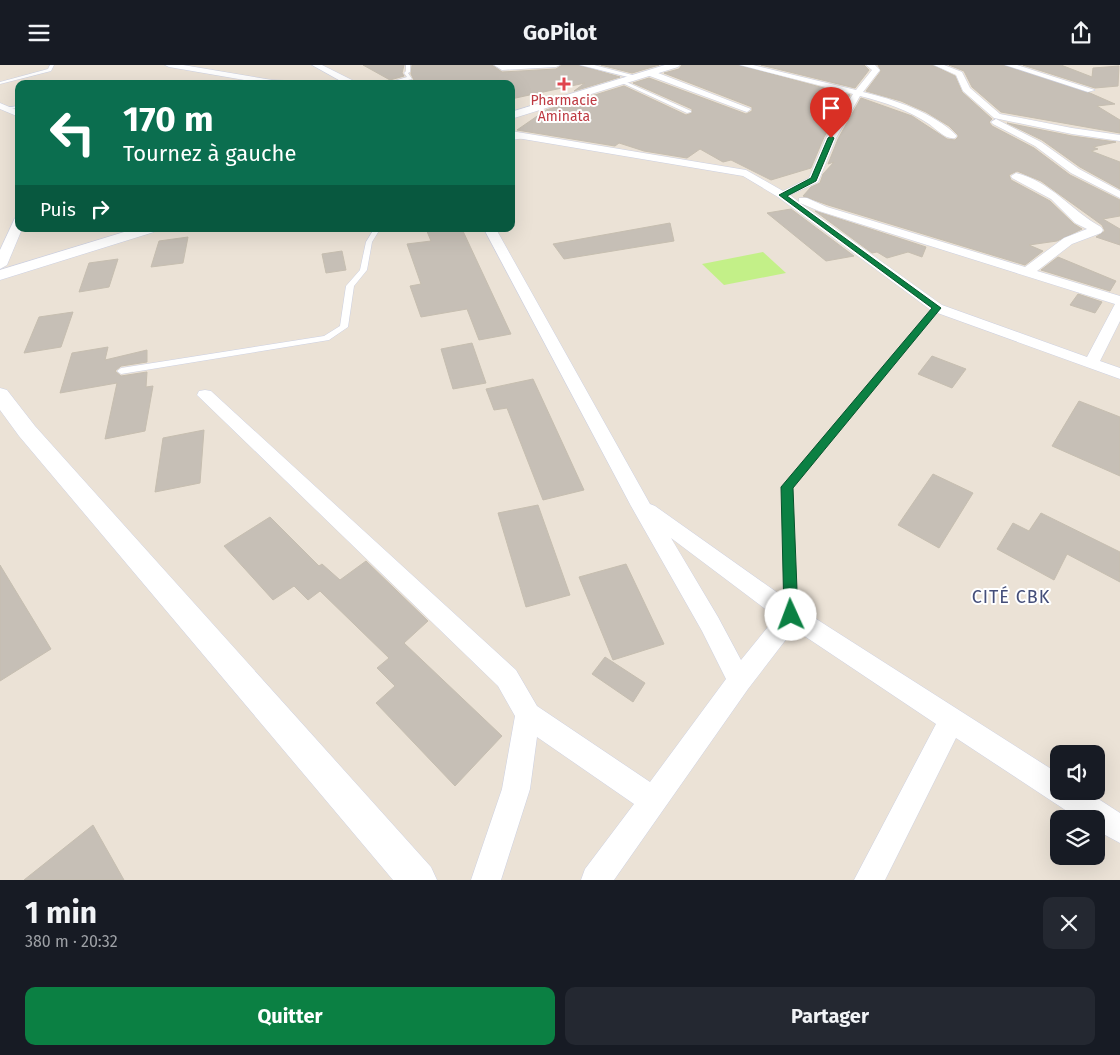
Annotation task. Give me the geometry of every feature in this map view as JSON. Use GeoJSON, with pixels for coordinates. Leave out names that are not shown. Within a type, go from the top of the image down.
{"type":"FeatureCollection","features":[{"type":"Feature","properties":{"kind":"street"},"geometry":{"type":"LineString","coordinates":[[170,65],[266,80]]}},
{"type":"Feature","properties":{"kind":"street"},"geometry":{"type":"LineString","coordinates":[[317,66],[335,65]]}},
{"type":"Feature","properties":{"kind":"street"},"geometry":{"type":"LineString","coordinates":[[498,65],[502,69],[556,65]]}},
{"type":"Feature","properties":{"kind":"street"},"geometry":{"type":"LineString","coordinates":[[584,65],[636,77]]}},
{"type":"Feature","properties":{"kind":"street"},"geometry":{"type":"LineString","coordinates":[[515,115],[675,65]]}},
{"type":"Feature","properties":{"kind":"street"},"geometry":{"type":"LineString","coordinates":[[744,65],[887,100],[924,117],[952,136]]}},
{"type":"Feature","properties":{"kind":"street"},"geometry":{"type":"LineString","coordinates":[[782,195],[814,179],[831,138],[858,93],[876,70],[870,65]]}},
{"type":"Feature","properties":{"kind":"street"},"geometry":{"type":"LineString","coordinates":[[938,65],[959,73],[966,89],[997,116],[1072,131],[1120,138]]}},
{"type":"Feature","properties":{"kind":"street"},"geometry":{"type":"LineString","coordinates":[[1009,65],[1092,90]]}},
{"type":"Feature","properties":{"kind":"street"},"geometry":{"type":"LineString","coordinates":[[317,66],[332,71],[348,80]]}},
{"type":"Feature","properties":{"kind":"street"},"geometry":{"type":"LineString","coordinates":[[650,73],[747,109]]}},
{"type":"Feature","properties":{"kind":"street"},"geometry":{"type":"LineString","coordinates":[[2,107],[15,112]]}},
{"type":"Feature","properties":{"kind":"street"},"geometry":{"type":"LineString","coordinates":[[997,116],[992,119],[1038,144],[1074,171],[1120,195]]}},
{"type":"Feature","properties":{"kind":"street"},"geometry":{"type":"LineString","coordinates":[[515,137],[746,173],[782,195],[937,308],[1120,374]]}},
{"type":"Feature","properties":{"kind":"street"},"geometry":{"type":"LineString","coordinates":[[1016,176],[1055,197],[1079,220],[1097,230],[1068,241],[1026,273]]}},
{"type":"Feature","properties":{"kind":"street"},"geometry":{"type":"LineString","coordinates":[[782,195],[1120,301]]}},
{"type":"Feature","properties":{"kind":"street"},"geometry":{"type":"LineString","coordinates":[[0,265],[15,230]]}},
{"type":"Feature","properties":{"kind":"street"},"geometry":{"type":"LineString","coordinates":[[0,275],[139,232]]}},
{"type":"Feature","properties":{"kind":"street"},"geometry":{"type":"LineString","coordinates":[[492,232],[641,506],[710,624],[739,681]]}},
{"type":"Feature","properties":{"kind":"street"},"geometry":{"type":"LineString","coordinates":[[1090,364],[1120,307]]}},
{"type":"Feature","properties":{"kind":"street"},"geometry":{"type":"LineString","coordinates":[[0,395],[27,431],[418,880]]}},
{"type":"Feature","properties":{"kind":"street"},"geometry":{"type":"LineString","coordinates":[[205,395],[507,678],[528,715],[652,800]]}},
{"type":"Feature","properties":{"kind":"street"},"geometry":{"type":"LineString","coordinates":[[641,506],[791,615],[1050,785]]}},
{"type":"Feature","properties":{"kind":"street"},"geometry":{"type":"LineString","coordinates":[[596,880],[739,681],[791,615]]}},
{"type":"Feature","properties":{"kind":"street"},"geometry":{"type":"LineString","coordinates":[[486,880],[516,789],[528,715]]}},
{"type":"Feature","properties":{"kind":"street"},"geometry":{"type":"LineString","coordinates":[[869,880],[951,721]]}},
{"type":"Feature","properties":{"kind":"street"},"geometry":{"type":"LineString","coordinates":[[1074,800],[1120,829]]}},
{"type":"Feature","properties":{"kind":"lane"},"geometry":{"type":"LineString","coordinates":[[0,83],[50,69],[52,65]]}},
{"type":"Feature","properties":{"kind":"lane"},"geometry":{"type":"LineString","coordinates":[[405,80],[410,79],[406,73],[408,73],[408,65]]}},
{"type":"Feature","properties":{"kind":"lane"},"geometry":{"type":"LineString","coordinates":[[622,81],[689,112]]}},
{"type":"Feature","properties":{"kind":"lane"},"geometry":{"type":"LineString","coordinates":[[2,107],[15,107]]}},
{"type":"Feature","properties":{"kind":"lane"},"geometry":{"type":"LineString","coordinates":[[120,371],[326,339],[344,327],[350,286],[363,270],[368,241],[375,232]]}},
{"type":"Feature","properties":{"kind":"lane"},"geometry":{"type":"LineString","coordinates":[[791,615],[787,487],[937,308]]}},
{"type":"Feature","properties":{"kind":"green space"},"geometry":{"type":"Polygon","coordinates":[[[763,252],[786,273],[724,285],[702,264],[763,252]]]}},
{"type":"Feature","properties":{"kind":"building"},"geometry":{"type":"Polygon","coordinates":[[[363,65],[404,65],[402,73],[404,76],[390,80],[363,65]]]}},
{"type":"Feature","properties":{"kind":"building"},"geometry":{"type":"Polygon","coordinates":[[[412,65],[492,65],[502,72],[556,69],[562,65],[578,65],[620,77],[574,91],[585,83],[515,98],[515,80],[414,80],[411,74],[412,65]]]}},
{"type":"Feature","properties":{"kind":"building"},"geometry":{"type":"Polygon","coordinates":[[[601,65],[659,65],[632,73],[601,65]]]}},
{"type":"Feature","properties":{"kind":"building"},"geometry":{"type":"Polygon","coordinates":[[[682,65],[738,65],[850,95],[824,137],[811,168],[771,180],[731,160],[723,162],[700,149],[687,158],[644,151],[619,143],[615,146],[517,130],[546,110],[624,86],[686,115],[692,113],[692,109],[633,83],[649,78],[746,114],[752,111],[752,107],[664,73],[679,69],[682,65]]]}},
{"type":"Feature","properties":{"kind":"building"},"geometry":{"type":"Polygon","coordinates":[[[761,65],[864,65],[869,70],[855,88],[761,65]]]}},
{"type":"Feature","properties":{"kind":"building"},"geometry":{"type":"Polygon","coordinates":[[[878,65],[932,65],[955,76],[962,92],[992,119],[989,122],[992,126],[1034,148],[1070,175],[1120,200],[1120,216],[1103,219],[1120,229],[1120,245],[1096,237],[1105,231],[1102,225],[1041,181],[1017,171],[1009,175],[1011,180],[1050,201],[1074,224],[1082,229],[1057,241],[1029,245],[1043,251],[1025,265],[803,196],[811,187],[820,183],[823,174],[834,162],[828,164],[838,139],[861,98],[912,116],[947,139],[955,140],[958,137],[949,126],[926,112],[901,101],[866,91],[881,71],[878,65]]]}},
{"type":"Feature","properties":{"kind":"building"},"geometry":{"type":"Polygon","coordinates":[[[949,65],[1003,65],[1090,93],[1115,104],[1097,106],[1120,120],[1120,133],[1001,112],[972,87],[964,71],[949,65]]]}},
{"type":"Feature","properties":{"kind":"building"},"geometry":{"type":"Polygon","coordinates":[[[1023,65],[1061,65],[1092,77],[1093,68],[1119,66],[1118,86],[1095,88],[1023,65]]]}},
{"type":"Feature","properties":{"kind":"building"},"geometry":{"type":"Polygon","coordinates":[[[1007,123],[1072,136],[1116,142],[1093,147],[1098,149],[1091,151],[1120,162],[1120,189],[1080,167],[1042,140],[1007,123]]]}},
{"type":"Feature","properties":{"kind":"building"},"geometry":{"type":"Polygon","coordinates":[[[791,209],[854,256],[826,261],[767,213],[791,209]]]}},
{"type":"Feature","properties":{"kind":"building"},"geometry":{"type":"Polygon","coordinates":[[[815,211],[926,247],[922,257],[908,252],[887,258],[877,252],[872,253],[815,211]]]}},
{"type":"Feature","properties":{"kind":"building"},"geometry":{"type":"Polygon","coordinates":[[[670,223],[674,241],[564,259],[553,244],[670,223]]]}},
{"type":"Feature","properties":{"kind":"building"},"geometry":{"type":"Polygon","coordinates":[[[427,232],[463,232],[511,334],[479,340],[467,309],[421,317],[410,286],[421,284],[407,244],[431,241],[427,232]]]}},
{"type":"Feature","properties":{"kind":"building"},"geometry":{"type":"Polygon","coordinates":[[[188,237],[183,263],[151,267],[159,241],[188,237]]]}},
{"type":"Feature","properties":{"kind":"building"},"geometry":{"type":"Polygon","coordinates":[[[342,251],[346,270],[326,273],[322,254],[342,251]]]}},
{"type":"Feature","properties":{"kind":"building"},"geometry":{"type":"Polygon","coordinates":[[[1058,257],[1116,281],[1110,291],[1041,270],[1058,257]]]}},
{"type":"Feature","properties":{"kind":"building"},"geometry":{"type":"Polygon","coordinates":[[[118,259],[109,287],[79,292],[89,263],[118,259]]]}},
{"type":"Feature","properties":{"kind":"building"},"geometry":{"type":"Polygon","coordinates":[[[1078,294],[1102,302],[1095,313],[1070,305],[1078,294]]]}},
{"type":"Feature","properties":{"kind":"building"},"geometry":{"type":"Polygon","coordinates":[[[73,312],[61,347],[24,353],[39,317],[73,312]]]}},
{"type":"Feature","properties":{"kind":"building"},"geometry":{"type":"Polygon","coordinates":[[[472,343],[486,383],[453,389],[441,349],[472,343]]]}},
{"type":"Feature","properties":{"kind":"building"},"geometry":{"type":"Polygon","coordinates":[[[108,347],[105,360],[147,350],[147,362],[121,366],[115,371],[121,376],[147,372],[146,387],[153,386],[145,431],[105,439],[117,383],[60,393],[72,353],[108,347]]]}},
{"type":"Feature","properties":{"kind":"building"},"geometry":{"type":"Polygon","coordinates":[[[932,356],[966,369],[952,388],[918,374],[932,356]]]}},
{"type":"Feature","properties":{"kind":"building"},"geometry":{"type":"Polygon","coordinates":[[[533,379],[584,490],[543,500],[507,408],[494,410],[486,389],[533,379]]]}},
{"type":"Feature","properties":{"kind":"building"},"geometry":{"type":"Polygon","coordinates":[[[1079,401],[1120,417],[1120,476],[1052,446],[1079,401]]]}},
{"type":"Feature","properties":{"kind":"building"},"geometry":{"type":"Polygon","coordinates":[[[204,430],[200,483],[155,492],[163,438],[204,430]]]}},
{"type":"Feature","properties":{"kind":"building"},"geometry":{"type":"Polygon","coordinates":[[[933,474],[973,493],[939,548],[898,525],[933,474]]]}},
{"type":"Feature","properties":{"kind":"building"},"geometry":{"type":"Polygon","coordinates":[[[538,505],[570,595],[526,607],[498,513],[538,505]]]}},
{"type":"Feature","properties":{"kind":"building"},"geometry":{"type":"Polygon","coordinates":[[[1041,513],[1120,552],[1120,582],[1067,554],[1054,580],[997,549],[1013,523],[1029,531],[1041,513]]]}},
{"type":"Feature","properties":{"kind":"building"},"geometry":{"type":"Polygon","coordinates":[[[270,517],[319,566],[322,564],[340,580],[366,561],[428,621],[404,643],[502,736],[455,786],[376,703],[395,686],[377,668],[389,658],[320,591],[308,600],[294,586],[273,600],[224,546],[270,517]]]}},
{"type":"Feature","properties":{"kind":"building"},"geometry":{"type":"Polygon","coordinates":[[[626,564],[664,644],[613,660],[579,577],[626,564]]]}},
{"type":"Feature","properties":{"kind":"building"},"geometry":{"type":"Polygon","coordinates":[[[0,565],[51,649],[0,681],[0,565]]]}},
{"type":"Feature","properties":{"kind":"building"},"geometry":{"type":"Polygon","coordinates":[[[605,657],[645,683],[633,702],[592,674],[605,657]]]}},
{"type":"Feature","properties":{"kind":"building"},"geometry":{"type":"Polygon","coordinates":[[[93,825],[124,880],[24,880],[93,825]]]}},
{"type":"Feature","properties":{"kind":"place","name":"Pharmacie Aminata"},"geometry":{"type":"Point","coordinates":[564,84]}},
{"type":"Feature","properties":{"kind":"district","name":"CITÉ CBK"},"geometry":{"type":"Point","coordinates":[1011,597]}},
{"type":"Feature","properties":{"kind":"route"},"geometry":{"type":"LineString","coordinates":[[791,615],[787,487],[937,308],[782,195],[814,179],[831,138]]}}]}
